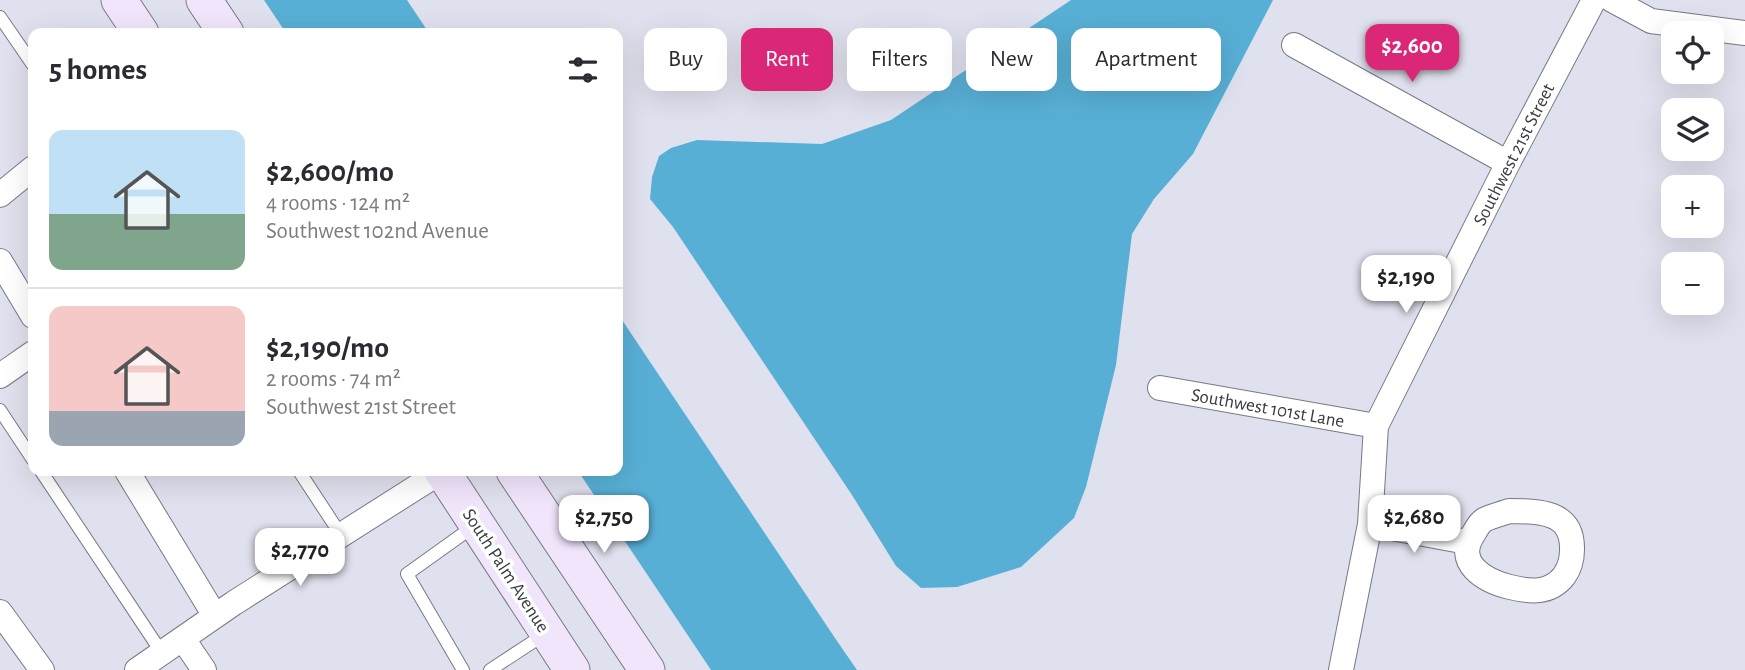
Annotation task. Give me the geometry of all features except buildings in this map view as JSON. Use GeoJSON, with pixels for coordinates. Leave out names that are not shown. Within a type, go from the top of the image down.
{"type":"FeatureCollection","features":[{"type":"Feature","properties":{"kind":"main road"},"geometry":{"type":"LineString","coordinates":[[119,0],[138,28]]}},
{"type":"Feature","properties":{"kind":"main road","name":"South Palm Avenue"},"geometry":{"type":"LineString","coordinates":[[445,476],[547,632],[568,669]]}},
{"type":"Feature","properties":{"kind":"main road"},"geometry":{"type":"LineString","coordinates":[[517,476],[648,670]]}},
{"type":"Feature","properties":{"kind":"street","name":"Southwest 21st Street"},"geometry":{"type":"LineString","coordinates":[[1340,670],[1370,524],[1376,426],[1508,163],[1594,0]]}},
{"type":"Feature","properties":{"kind":"street"},"geometry":{"type":"LineString","coordinates":[[1612,0],[1651,21],[1745,33]]}},
{"type":"Feature","properties":{"kind":"street"},"geometry":{"type":"LineString","coordinates":[[1294,45],[1508,163]]}},
{"type":"Feature","properties":{"kind":"street"},"geometry":{"type":"LineString","coordinates":[[0,195],[28,172]]}},
{"type":"Feature","properties":{"kind":"street"},"geometry":{"type":"LineString","coordinates":[[0,261],[28,308]]}},
{"type":"Feature","properties":{"kind":"street"},"geometry":{"type":"LineString","coordinates":[[0,376],[28,357]]}},
{"type":"Feature","properties":{"kind":"street","name":"Southwest 101st Lane"},"geometry":{"type":"LineString","coordinates":[[1160,388],[1376,426]]}},
{"type":"Feature","properties":{"kind":"street"},"geometry":{"type":"LineString","coordinates":[[130,476],[215,617]]}},
{"type":"Feature","properties":{"kind":"street"},"geometry":{"type":"LineString","coordinates":[[137,670],[434,476]]}},
{"type":"Feature","properties":{"kind":"street"},"geometry":{"type":"LineString","coordinates":[[1370,524],[1467,542]]}},
{"type":"Feature","properties":{"kind":"street"},"geometry":{"type":"LineString","coordinates":[[0,612],[42,670]]}},
{"type":"Feature","properties":{"kind":"street"},"geometry":{"type":"LineString","coordinates":[[183,639],[204,670]]}},
{"type":"Feature","properties":{"kind":"lane"},"geometry":{"type":"LineString","coordinates":[[0,17],[28,58]]}},
{"type":"Feature","properties":{"kind":"lane"},"geometry":{"type":"LineString","coordinates":[[0,410],[28,452]]}},
{"type":"Feature","properties":{"kind":"lane"},"geometry":{"type":"LineString","coordinates":[[44,476],[162,653]]}},
{"type":"Feature","properties":{"kind":"lane"},"geometry":{"type":"LineString","coordinates":[[302,476],[341,535]]}},
{"type":"Feature","properties":{"kind":"lane"},"geometry":{"type":"LineString","coordinates":[[463,670],[407,574],[477,524]]}},
{"type":"Feature","properties":{"kind":"lane"},"geometry":{"type":"LineString","coordinates":[[490,670],[547,632]]}},
{"type":"Feature","properties":{"kind":"water"},"geometry":{"type":"Polygon","coordinates":[[[264,0],[407,0],[426,28],[283,28],[264,0]]]}},
{"type":"Feature","properties":{"kind":"water"},"geometry":{"type":"Polygon","coordinates":[[[1071,0],[1273,0],[1193,154],[1154,199],[1132,234],[1116,365],[1086,487],[1074,518],[1021,567],[957,587],[921,588],[896,566],[852,495],[673,227],[650,199],[652,177],[659,156],[671,148],[697,140],[822,144],[891,120],[934,91],[952,91],[952,79],[966,70],[966,91],[1057,91],[1057,28],[1029,28],[1071,0]]]}},
{"type":"Feature","properties":{"kind":"water"},"geometry":{"type":"Polygon","coordinates":[[[623,321],[857,670],[711,670],[581,476],[623,476],[623,321]]]}}]}
